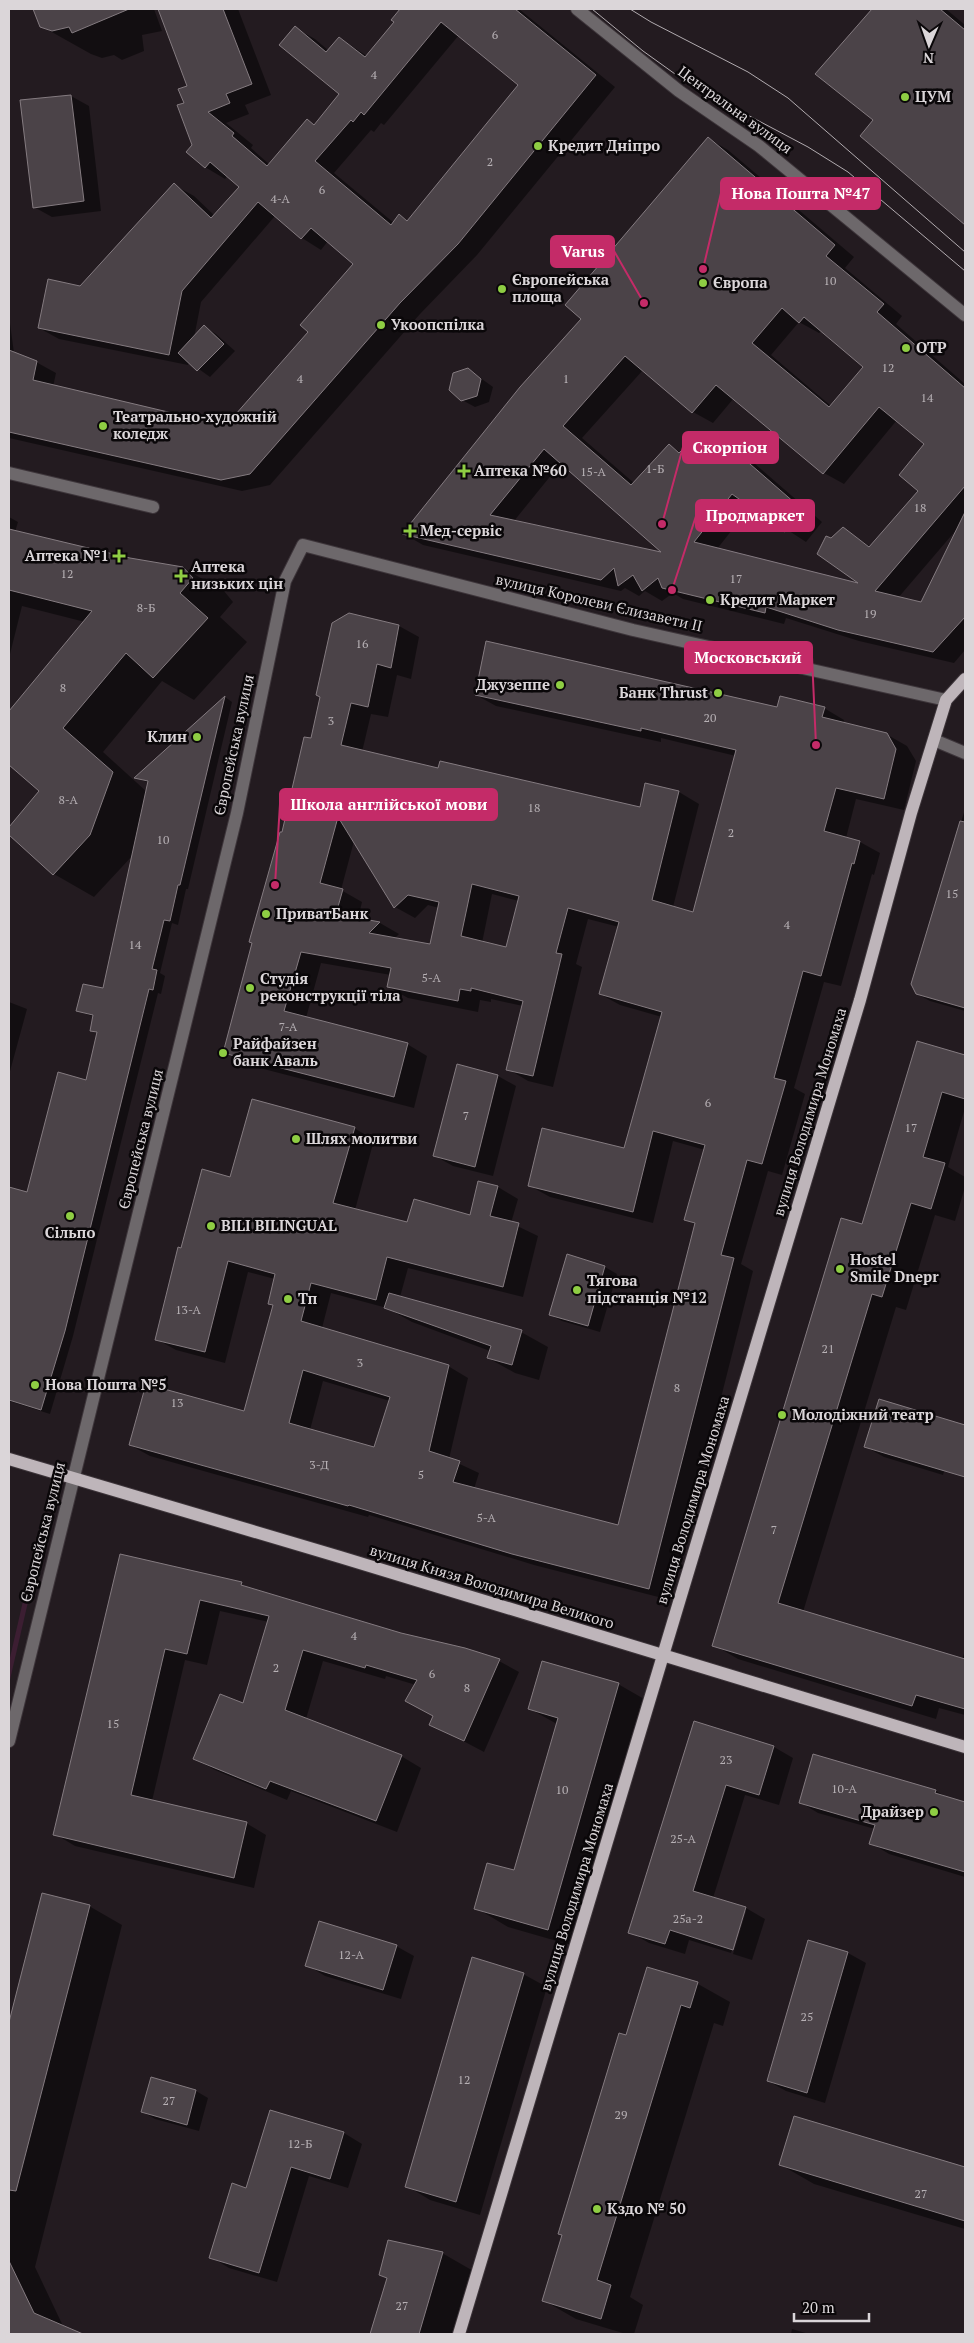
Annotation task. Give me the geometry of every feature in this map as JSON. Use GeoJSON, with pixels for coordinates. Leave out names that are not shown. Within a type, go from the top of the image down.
{"type":"FeatureCollection","features":[{"type":"Feature","properties":{"kind":"main road","name":"вулиця Володимира Мономаха"},"geometry":{"type":"LineString","coordinates":[[459,2334],[860,1000],[911,813],[946,700],[965,679]]}},
{"type":"Feature","properties":{"kind":"main road","name":"вулиця Князя Володимира Великого"},"geometry":{"type":"LineString","coordinates":[[9,1459],[965,1747]]}},
{"type":"Feature","properties":{"kind":"street","name":"Центральна вулиця"},"geometry":{"type":"LineString","coordinates":[[577,9],[679,91],[753,141],[965,315]]}},
{"type":"Feature","properties":{"kind":"street"},"geometry":{"type":"LineString","coordinates":[[9,473],[153,507]]}},
{"type":"Feature","properties":{"kind":"street","name":"Європейська вулиця"},"geometry":{"type":"LineString","coordinates":[[9,1741],[233,831],[285,581],[303,546]]}},
{"type":"Feature","properties":{"kind":"street","name":"вулиця Королеви Єлизавети ІІ"},"geometry":{"type":"LineString","coordinates":[[303,546],[624,628],[946,700]]}},
{"type":"Feature","properties":{"kind":"street"},"geometry":{"type":"LineString","coordinates":[[934,740],[965,753]]}},
{"type":"Feature","properties":{"kind":"shaded area"},"geometry":{"type":"Polygon","coordinates":[[[23,1601],[28,1602],[9,1684],[9,1662],[23,1601]]]}},
{"type":"Feature","properties":{"kind":"building"},"geometry":{"type":"Polygon","coordinates":[[[33,9],[129,9],[72,33],[69,27],[52,31],[40,27],[33,9]]]}},
{"type":"Feature","properties":{"kind":"building"},"geometry":{"type":"Polygon","coordinates":[[[158,9],[223,9],[252,84],[226,94],[230,103],[208,112],[234,133],[232,136],[267,166],[307,119],[314,125],[339,94],[279,45],[295,26],[326,52],[339,37],[365,57],[394,22],[391,20],[400,9],[515,9],[596,75],[458,244],[400,303],[250,474],[221,480],[9,432],[9,350],[37,361],[33,380],[185,416],[228,423],[308,332],[300,325],[353,264],[311,228],[301,239],[258,202],[182,291],[169,355],[38,328],[48,279],[80,286],[174,183],[211,218],[239,187],[210,162],[205,168],[186,152],[192,145],[177,105],[184,103],[178,89],[187,86],[158,9]],[[441,22],[364,115],[361,112],[353,122],[351,120],[315,161],[391,225],[399,214],[407,221],[518,85],[441,22]]]}},
{"type":"Feature","properties":{"kind":"building","name":"ЦУМ"},"geometry":{"type":"Polygon","coordinates":[[[872,9],[940,9],[965,30],[965,225],[860,136],[873,120],[815,74],[872,9]]]}},
{"type":"Feature","properties":{"kind":"building"},"geometry":{"type":"Polygon","coordinates":[[[71,95],[84,201],[33,208],[20,100],[71,95]]]}},
{"type":"Feature","properties":{"kind":"building"},"geometry":{"type":"Polygon","coordinates":[[[708,137],[835,245],[826,256],[884,304],[877,312],[965,388],[965,486],[875,591],[921,602],[965,512],[965,617],[933,652],[838,630],[766,607],[765,613],[662,588],[658,578],[642,591],[633,575],[618,586],[614,568],[601,580],[402,534],[520,387],[581,319],[565,305],[708,137]],[[782,308],[752,343],[829,407],[863,367],[804,317],[799,323],[782,308]],[[625,356],[563,426],[631,485],[669,444],[679,453],[694,438],[720,438],[803,510],[785,532],[732,494],[694,542],[858,583],[817,554],[826,536],[831,538],[843,527],[869,547],[918,491],[899,475],[924,444],[879,407],[823,474],[716,385],[692,413],[625,356]],[[544,449],[490,515],[661,552],[544,449]]]}},
{"type":"Feature","properties":{"kind":"building"},"geometry":{"type":"Polygon","coordinates":[[[204,325],[224,344],[197,371],[178,353],[204,325]]]}},
{"type":"Feature","properties":{"kind":"building"},"geometry":{"type":"Polygon","coordinates":[[[468,368],[481,379],[477,396],[461,401],[449,390],[453,373],[468,368]]]}},
{"type":"Feature","properties":{"kind":"building"},"geometry":{"type":"Polygon","coordinates":[[[9,529],[130,558],[183,567],[193,578],[180,593],[208,618],[153,678],[126,653],[63,728],[113,772],[90,835],[53,875],[9,835],[9,827],[39,791],[9,765],[9,711],[92,611],[9,590],[9,529]]]}},
{"type":"Feature","properties":{"kind":"building"},"geometry":{"type":"Polygon","coordinates":[[[349,613],[399,625],[391,668],[377,664],[368,707],[351,703],[341,745],[438,768],[440,761],[640,807],[645,783],[679,791],[652,900],[693,912],[736,750],[641,728],[641,731],[475,695],[486,641],[777,707],[780,696],[825,707],[822,717],[887,733],[896,749],[884,799],[836,788],[824,831],[860,841],[854,864],[852,863],[821,976],[803,971],[774,1078],[786,1081],[762,1164],[747,1160],[721,1255],[734,1258],[649,1589],[512,1554],[349,1505],[129,1445],[146,1384],[244,1411],[273,1305],[268,1304],[275,1274],[228,1261],[205,1352],[155,1340],[178,1247],[181,1248],[202,1169],[230,1177],[252,1099],[355,1127],[333,1203],[407,1222],[414,1199],[470,1215],[478,1181],[498,1186],[490,1216],[519,1223],[503,1287],[387,1257],[376,1300],[311,1283],[301,1321],[449,1365],[429,1451],[460,1461],[453,1482],[618,1525],[695,1223],[684,1220],[705,1145],[653,1131],[633,1212],[528,1186],[542,1128],[624,1148],[662,1012],[599,994],[619,922],[568,908],[556,953],[562,954],[533,1076],[506,1070],[523,1001],[471,988],[471,991],[460,989],[458,1001],[387,987],[391,968],[301,952],[284,1011],[408,1043],[394,1097],[223,1053],[252,943],[249,942],[280,832],[282,832],[304,737],[311,738],[320,697],[316,695],[332,623],[349,613]],[[338,817],[320,883],[343,889],[336,914],[380,922],[369,933],[430,944],[439,902],[408,895],[394,908],[338,817]],[[472,884],[461,936],[506,947],[519,896],[472,884]],[[303,1370],[289,1423],[374,1447],[390,1397],[303,1370]]]}},
{"type":"Feature","properties":{"kind":"building"},"geometry":{"type":"Polygon","coordinates":[[[225,696],[180,885],[178,885],[170,921],[164,920],[152,969],[157,970],[153,990],[149,989],[65,1331],[41,1410],[9,1400],[9,1187],[27,1192],[58,1072],[86,1080],[97,1032],[90,1031],[93,1015],[76,1011],[83,984],[103,988],[148,781],[134,778],[225,696]]]}},
{"type":"Feature","properties":{"kind":"building"},"geometry":{"type":"Polygon","coordinates":[[[960,821],[965,822],[965,1008],[916,994],[911,984],[960,821]]]}},
{"type":"Feature","properties":{"kind":"building"},"geometry":{"type":"Polygon","coordinates":[[[917,1041],[965,1055],[965,1099],[942,1092],[923,1157],[945,1163],[931,1209],[911,1203],[882,1297],[872,1294],[778,1603],[965,1659],[965,1709],[916,1695],[912,1706],[712,1646],[841,1218],[862,1224],[917,1041]]]}},
{"type":"Feature","properties":{"kind":"building"},"geometry":{"type":"Polygon","coordinates":[[[457,1064],[498,1075],[475,1167],[433,1156],[457,1064]]]}},
{"type":"Feature","properties":{"kind":"building","name":"Тягова пiдстанцiя №12"},"geometry":{"type":"Polygon","coordinates":[[[567,1254],[605,1266],[588,1326],[549,1315],[567,1254]]]}},
{"type":"Feature","properties":{"kind":"building"},"geometry":{"type":"Polygon","coordinates":[[[389,1293],[522,1330],[512,1365],[487,1358],[491,1346],[384,1308],[389,1293]]]}},
{"type":"Feature","properties":{"kind":"building"},"geometry":{"type":"Polygon","coordinates":[[[879,1399],[965,1425],[965,1477],[864,1447],[879,1399]]]}},
{"type":"Feature","properties":{"kind":"building"},"geometry":{"type":"Polygon","coordinates":[[[120,1554],[242,1582],[241,1585],[401,1633],[465,1648],[500,1659],[464,1741],[429,1725],[433,1716],[405,1701],[417,1680],[366,1665],[365,1668],[303,1650],[285,1710],[402,1755],[376,1821],[270,1781],[266,1789],[193,1759],[220,1694],[243,1703],[269,1616],[200,1600],[187,1654],[165,1649],[131,1795],[247,1822],[234,1878],[53,1835],[120,1554]]]}},
{"type":"Feature","properties":{"kind":"building"},"geometry":{"type":"Polygon","coordinates":[[[542,1661],[619,1683],[548,1930],[474,1909],[487,1863],[514,1870],[558,1718],[528,1709],[542,1661]]]}},
{"type":"Feature","properties":{"kind":"building"},"geometry":{"type":"Polygon","coordinates":[[[694,1721],[774,1746],[759,1795],[726,1785],[693,1891],[746,1907],[733,1950],[670,1930],[665,1944],[628,1933],[694,1721]]]}},
{"type":"Feature","properties":{"kind":"building"},"geometry":{"type":"Polygon","coordinates":[[[813,1754],[936,1790],[935,1793],[965,1802],[965,1872],[869,1844],[875,1825],[799,1803],[813,1754]]]}},
{"type":"Feature","properties":{"kind":"building"},"geometry":{"type":"Polygon","coordinates":[[[42,1893],[90,1905],[16,2191],[9,2190],[9,2022],[42,1893]]]}},
{"type":"Feature","properties":{"kind":"building"},"geometry":{"type":"Polygon","coordinates":[[[319,1921],[397,1945],[383,1990],[305,1966],[319,1921]]]}},
{"type":"Feature","properties":{"kind":"building"},"geometry":{"type":"Polygon","coordinates":[[[808,1940],[848,1952],[807,2093],[767,2081],[808,1940]]]}},
{"type":"Feature","properties":{"kind":"building"},"geometry":{"type":"Polygon","coordinates":[[[472,1957],[524,1973],[456,2202],[405,2187],[472,1957]]]}},
{"type":"Feature","properties":{"kind":"building"},"geometry":{"type":"Polygon","coordinates":[[[647,1967],[698,1982],[690,2008],[681,2005],[597,2280],[611,2285],[601,2319],[542,2301],[562,2235],[558,2234],[619,2033],[626,2035],[647,1967]]]}},
{"type":"Feature","properties":{"kind":"building"},"geometry":{"type":"Polygon","coordinates":[[[151,2077],[196,2090],[187,2125],[141,2112],[151,2077]]]}},
{"type":"Feature","properties":{"kind":"building"},"geometry":{"type":"Polygon","coordinates":[[[270,2110],[344,2132],[330,2179],[291,2167],[259,2273],[209,2258],[232,2183],[246,2188],[270,2110]]]}},
{"type":"Feature","properties":{"kind":"building"},"geometry":{"type":"Polygon","coordinates":[[[794,2116],[965,2167],[965,2221],[779,2165],[794,2116]]]}},
{"type":"Feature","properties":{"kind":"building"},"geometry":{"type":"Polygon","coordinates":[[[388,2240],[443,2252],[419,2334],[370,2334],[387,2278],[379,2275],[388,2240]]]}},
{"type":"Feature","properties":{"kind":"building"},"geometry":{"type":"Polygon","coordinates":[[[9,2261],[34,2313],[83,2334],[9,2334],[9,2261]]]}},
{"type":"Feature","properties":{"kind":"tram line"},"geometry":{"type":"LineString","coordinates":[[592,9],[643,51],[689,84],[808,147],[848,172],[965,271]]}},
{"type":"Feature","properties":{"kind":"tram line"},"geometry":{"type":"LineString","coordinates":[[630,9],[651,22],[748,72],[788,98],[965,252]]}},
{"type":"Feature","properties":{"kind":"place","name":"ЦУМ"},"geometry":{"type":"Point","coordinates":[905,97]}},
{"type":"Feature","properties":{"kind":"place","name":"Кредит Дніпро"},"geometry":{"type":"Point","coordinates":[538,146]}},
{"type":"Feature","properties":{"kind":"place","name":"Нова Пошта №47"},"geometry":{"type":"Point","coordinates":[703,269]}},
{"type":"Feature","properties":{"kind":"place","name":"Європа"},"geometry":{"type":"Point","coordinates":[703,283]}},
{"type":"Feature","properties":{"kind":"place","name":"Європейська площа"},"geometry":{"type":"Point","coordinates":[502,289]}},
{"type":"Feature","properties":{"kind":"place","name":"Varus"},"geometry":{"type":"Point","coordinates":[644,303]}},
{"type":"Feature","properties":{"kind":"place","name":"Укоопспілка"},"geometry":{"type":"Point","coordinates":[381,325]}},
{"type":"Feature","properties":{"kind":"place","name":"OTP"},"geometry":{"type":"Point","coordinates":[906,348]}},
{"type":"Feature","properties":{"kind":"place","name":"Театрально-художній коледж"},"geometry":{"type":"Point","coordinates":[103,426]}},
{"type":"Feature","properties":{"kind":"place","name":"Аптека №60"},"geometry":{"type":"Point","coordinates":[464,471]}},
{"type":"Feature","properties":{"kind":"place","name":"Скорпіон"},"geometry":{"type":"Point","coordinates":[662,524]}},
{"type":"Feature","properties":{"kind":"place","name":"Мед-сервіс"},"geometry":{"type":"Point","coordinates":[410,531]}},
{"type":"Feature","properties":{"kind":"place","name":"Аптека №1"},"geometry":{"type":"Point","coordinates":[119,556]}},
{"type":"Feature","properties":{"kind":"place","name":"Аптека низьких цін"},"geometry":{"type":"Point","coordinates":[181,576]}},
{"type":"Feature","properties":{"kind":"place","name":"Продмаркет"},"geometry":{"type":"Point","coordinates":[672,590]}},
{"type":"Feature","properties":{"kind":"place","name":"Кредит Маркет"},"geometry":{"type":"Point","coordinates":[710,600]}},
{"type":"Feature","properties":{"kind":"place","name":"Джузеппе"},"geometry":{"type":"Point","coordinates":[560,685]}},
{"type":"Feature","properties":{"kind":"place","name":"Банк Thrust"},"geometry":{"type":"Point","coordinates":[718,693]}},
{"type":"Feature","properties":{"kind":"place","name":"Клин"},"geometry":{"type":"Point","coordinates":[197,737]}},
{"type":"Feature","properties":{"kind":"place","name":"Московський"},"geometry":{"type":"Point","coordinates":[816,745]}},
{"type":"Feature","properties":{"kind":"place","name":"Школа англійської мови"},"geometry":{"type":"Point","coordinates":[275,885]}},
{"type":"Feature","properties":{"kind":"place","name":"ПриватБанк"},"geometry":{"type":"Point","coordinates":[266,914]}},
{"type":"Feature","properties":{"kind":"place","name":"Студія реконструкції тіла"},"geometry":{"type":"Point","coordinates":[250,988]}},
{"type":"Feature","properties":{"kind":"place","name":"Райфайзен банк Аваль"},"geometry":{"type":"Point","coordinates":[223,1053]}},
{"type":"Feature","properties":{"kind":"place","name":"Шлях молитви"},"geometry":{"type":"Point","coordinates":[296,1139]}},
{"type":"Feature","properties":{"kind":"place","name":"Сільпо"},"geometry":{"type":"Point","coordinates":[70,1216]}},
{"type":"Feature","properties":{"kind":"place","name":"BILI BILINGUAL"},"geometry":{"type":"Point","coordinates":[211,1226]}},
{"type":"Feature","properties":{"kind":"place","name":"Hostel Smile Dnepr"},"geometry":{"type":"Point","coordinates":[840,1269]}},
{"type":"Feature","properties":{"kind":"place","name":"Тягова пiдстанцiя №12"},"geometry":{"type":"Point","coordinates":[577,1290]}},
{"type":"Feature","properties":{"kind":"place","name":"Тп"},"geometry":{"type":"Point","coordinates":[288,1299]}},
{"type":"Feature","properties":{"kind":"place","name":"Нова Пошта №5"},"geometry":{"type":"Point","coordinates":[35,1385]}},
{"type":"Feature","properties":{"kind":"place","name":"Молодіжний театр"},"geometry":{"type":"Point","coordinates":[782,1415]}},
{"type":"Feature","properties":{"kind":"place","name":"Драйзер"},"geometry":{"type":"Point","coordinates":[934,1812]}},
{"type":"Feature","properties":{"kind":"place","name":"Кздо № 50"},"geometry":{"type":"Point","coordinates":[597,2209]}}]}
